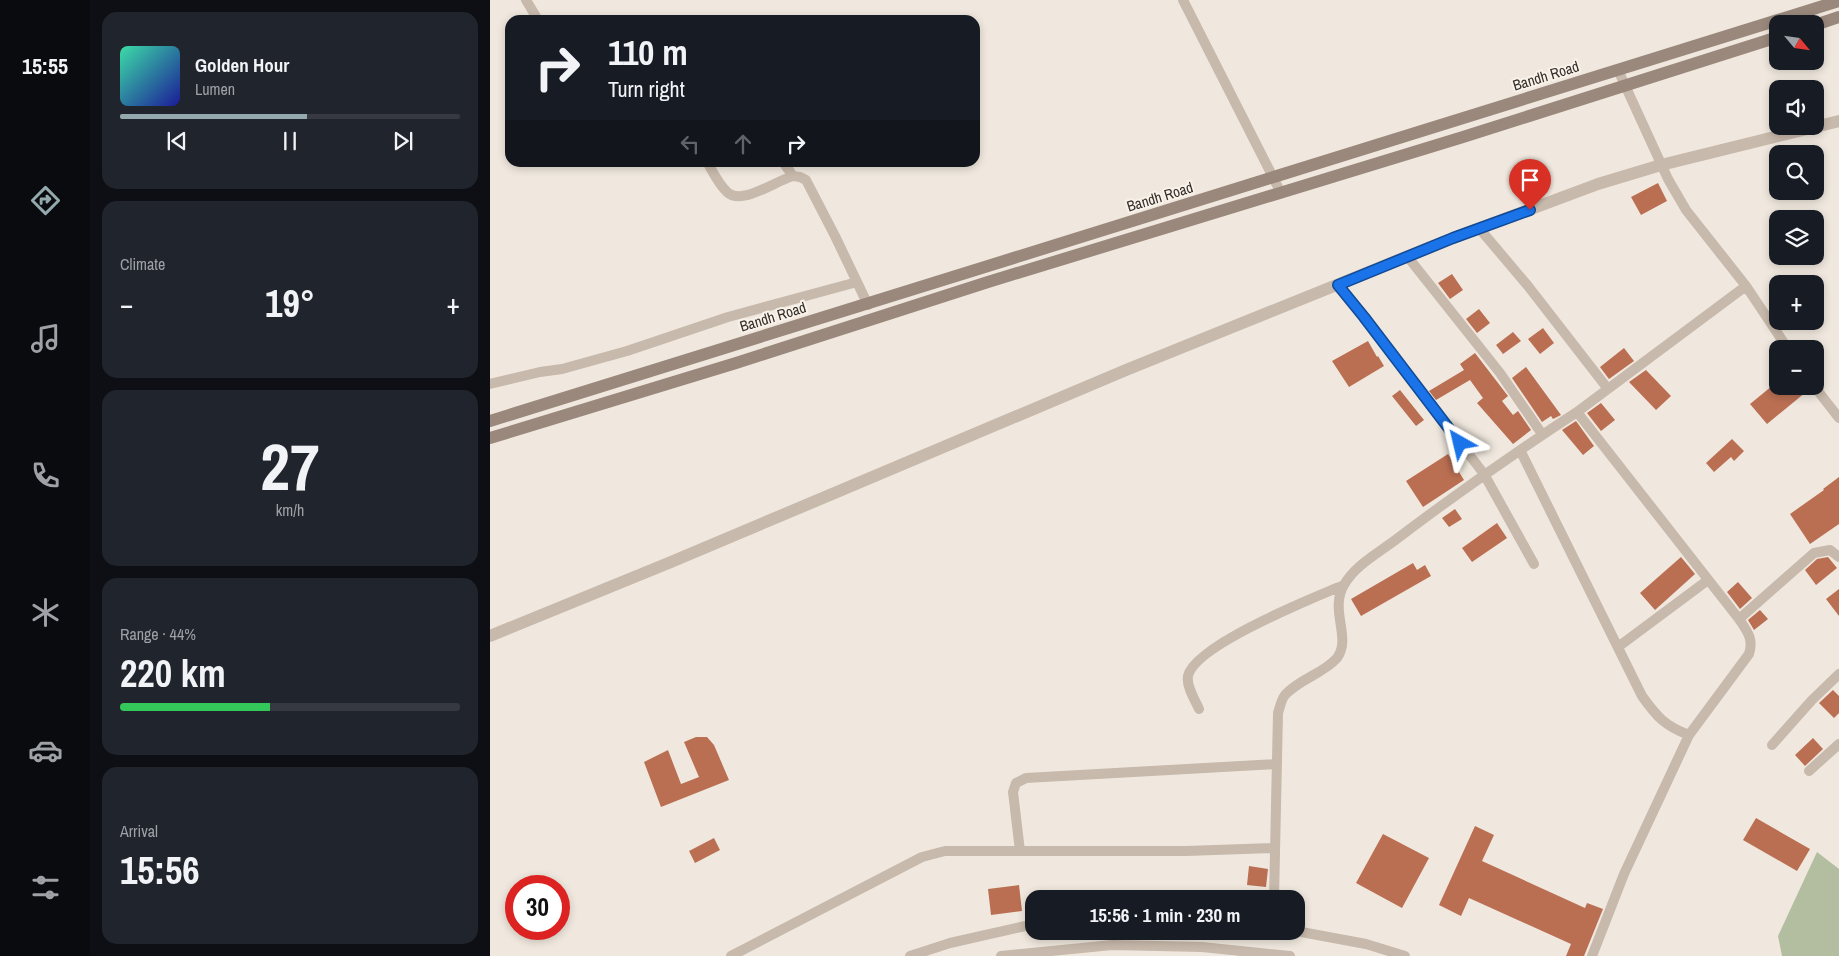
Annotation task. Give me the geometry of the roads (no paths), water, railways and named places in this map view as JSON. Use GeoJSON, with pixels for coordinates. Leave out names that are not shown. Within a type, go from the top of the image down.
{"type":"FeatureCollection","features":[{"type":"Feature","properties":{"kind":"main road","name":"Bandh Road"},"geometry":{"type":"LineString","coordinates":[[490,421],[1839,2]]}},
{"type":"Feature","properties":{"kind":"main road"},"geometry":{"type":"LineString","coordinates":[[1824,22],[1839,17]]}},
{"type":"Feature","properties":{"kind":"main road","name":"Bandh Road"},"geometry":{"type":"LineString","coordinates":[[490,438],[736,363],[988,282],[1769,40]]}},
{"type":"Feature","properties":{"kind":"street"},"geometry":{"type":"LineString","coordinates":[[526,0],[535,15]]}},
{"type":"Feature","properties":{"kind":"street"},"geometry":{"type":"LineString","coordinates":[[1183,0],[1281,192]]}},
{"type":"Feature","properties":{"kind":"street"},"geometry":{"type":"LineString","coordinates":[[1618,70],[1661,165],[1686,210],[1746,286],[1782,340]]}},
{"type":"Feature","properties":{"kind":"street"},"geometry":{"type":"LineString","coordinates":[[490,636],[662,566],[1126,370],[1479,228],[1598,184],[1661,165],[1839,121]]}},
{"type":"Feature","properties":{"kind":"street"},"geometry":{"type":"LineString","coordinates":[[711,167],[728,194],[735,197],[741,198],[793,176],[800,177],[810,185],[868,305]]}},
{"type":"Feature","properties":{"kind":"street"},"geometry":{"type":"LineString","coordinates":[[787,167],[793,176]]}},
{"type":"Feature","properties":{"kind":"street"},"geometry":{"type":"LineString","coordinates":[[1479,228],[1528,286],[1608,389]]}},
{"type":"Feature","properties":{"kind":"street"},"geometry":{"type":"LineString","coordinates":[[1407,256],[1500,373],[1542,434]]}},
{"type":"Feature","properties":{"kind":"street"},"geometry":{"type":"LineString","coordinates":[[490,384],[562,369],[627,351],[728,317],[857,282]]}},
{"type":"Feature","properties":{"kind":"street"},"geometry":{"type":"LineString","coordinates":[[1338,285],[1484,474],[1534,564]]}},
{"type":"Feature","properties":{"kind":"street"},"geometry":{"type":"LineString","coordinates":[[1274,890],[1278,712],[1283,696],[1294,686],[1336,659],[1342,648],[1338,599],[1344,585],[1357,569],[1484,474],[1577,412],[1746,286]]}},
{"type":"Feature","properties":{"kind":"street"},"geometry":{"type":"LineString","coordinates":[[1821,395],[1839,418]]}},
{"type":"Feature","properties":{"kind":"street"},"geometry":{"type":"LineString","coordinates":[[1577,412],[1739,619],[1751,640],[1752,646],[1749,654],[1689,735],[1624,874],[1592,956]]}},
{"type":"Feature","properties":{"kind":"street"},"geometry":{"type":"LineString","coordinates":[[1520,450],[1642,696],[1658,718],[1672,728],[1689,735]]}},
{"type":"Feature","properties":{"kind":"street"},"geometry":{"type":"LineString","coordinates":[[1739,619],[1814,553],[1830,550],[1839,557]]}},
{"type":"Feature","properties":{"kind":"street"},"geometry":{"type":"LineString","coordinates":[[1618,647],[1708,580]]}},
{"type":"Feature","properties":{"kind":"street"},"geometry":{"type":"LineString","coordinates":[[1199,709],[1188,682],[1188,675],[1198,661],[1242,631],[1344,585]]}},
{"type":"Feature","properties":{"kind":"street"},"geometry":{"type":"LineString","coordinates":[[1772,745],[1812,700],[1839,674]]}},
{"type":"Feature","properties":{"kind":"street"},"geometry":{"type":"LineString","coordinates":[[1809,771],[1839,744]]}},
{"type":"Feature","properties":{"kind":"street"},"geometry":{"type":"LineString","coordinates":[[1020,851],[1013,792],[1016,783],[1026,778],[1276,764]]}},
{"type":"Feature","properties":{"kind":"street"},"geometry":{"type":"LineString","coordinates":[[731,956],[922,857],[945,851],[1186,851],[1274,848]]}},
{"type":"Feature","properties":{"kind":"street"},"geometry":{"type":"LineString","coordinates":[[910,956],[950,942],[1025,926]]}},
{"type":"Feature","properties":{"kind":"street"},"geometry":{"type":"LineString","coordinates":[[1305,933],[1366,944],[1388,954],[1405,956]]}},
{"type":"Feature","properties":{"kind":"street"},"geometry":{"type":"LineString","coordinates":[[1001,956],[1112,944],[1202,947],[1290,956]]}}]}
